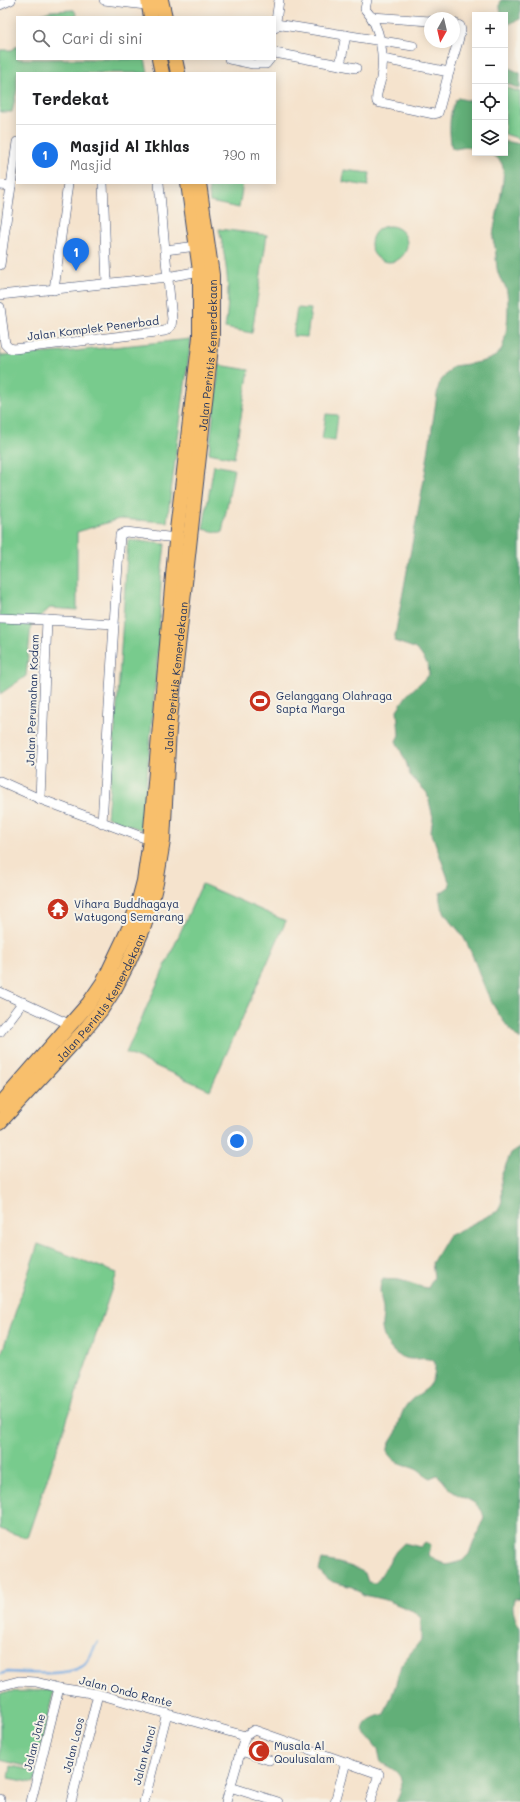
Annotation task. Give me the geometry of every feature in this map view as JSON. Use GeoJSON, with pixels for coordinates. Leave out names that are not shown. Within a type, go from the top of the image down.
{"type":"FeatureCollection","features":[{"type":"Feature","properties":{"kind":"highway"},"geometry":{"type":"LineString","coordinates":[[159,60],[162,72]]}},
{"type":"Feature","properties":{"kind":"highway"},"geometry":{"type":"LineString","coordinates":[[175,60],[178,72]]}},
{"type":"Feature","properties":{"kind":"highway","name":"Jalan Perintis Kemerdekaan"},"geometry":{"type":"LineString","coordinates":[[0,1105],[71,1025],[89,1003],[104,981],[131,924],[144,880],[150,840],[157,752],[166,712],[212,338],[212,275],[188,184]]}},
{"type":"Feature","properties":{"kind":"highway","name":"Jalan Perintis Kemerdekaan"},"geometry":{"type":"LineString","coordinates":[[0,1122],[78,1037],[100,1010],[120,978],[143,929],[156,883],[160,860],[166,712],[176,538],[200,337],[200,271],[203,245],[199,184]]}},
{"type":"Feature","properties":{"kind":"street"},"geometry":{"type":"LineString","coordinates":[[0,5],[11,0]]}},
{"type":"Feature","properties":{"kind":"street"},"geometry":{"type":"LineString","coordinates":[[104,0],[156,8]]}},
{"type":"Feature","properties":{"kind":"street"},"geometry":{"type":"LineString","coordinates":[[276,20],[279,0]]}},
{"type":"Feature","properties":{"kind":"street"},"geometry":{"type":"LineString","coordinates":[[367,0],[365,9],[372,16],[383,59],[381,80],[376,96],[377,102],[434,114],[438,113],[456,48]]}},
{"type":"Feature","properties":{"kind":"street"},"geometry":{"type":"LineString","coordinates":[[372,16],[424,20]]}},
{"type":"Feature","properties":{"kind":"street"},"geometry":{"type":"LineString","coordinates":[[276,27],[346,35],[379,42],[413,46]]}},
{"type":"Feature","properties":{"kind":"street"},"geometry":{"type":"LineString","coordinates":[[340,65],[346,35]]}},
{"type":"Feature","properties":{"kind":"street"},"geometry":{"type":"LineString","coordinates":[[276,52],[356,68]]}},
{"type":"Feature","properties":{"kind":"street"},"geometry":{"type":"LineString","coordinates":[[383,59],[449,72]]}},
{"type":"Feature","properties":{"kind":"street"},"geometry":{"type":"LineString","coordinates":[[235,60],[259,64],[266,64],[269,60]]}},
{"type":"Feature","properties":{"kind":"street"},"geometry":{"type":"LineString","coordinates":[[0,265],[16,149]]}},
{"type":"Feature","properties":{"kind":"street"},"geometry":{"type":"LineString","coordinates":[[54,290],[68,184]]}},
{"type":"Feature","properties":{"kind":"street"},"geometry":{"type":"LineString","coordinates":[[103,184],[107,284]]}},
{"type":"Feature","properties":{"kind":"street","name":"Jalan Komplek Penerbad"},"geometry":{"type":"LineString","coordinates":[[0,307],[5,344],[9,348],[14,349],[165,331],[171,326],[172,319],[164,250],[159,184]]}},
{"type":"Feature","properties":{"kind":"street"},"geometry":{"type":"LineString","coordinates":[[0,185],[11,186]]}},
{"type":"Feature","properties":{"kind":"street"},"geometry":{"type":"LineString","coordinates":[[164,250],[203,245]]}},
{"type":"Feature","properties":{"kind":"street"},"geometry":{"type":"LineString","coordinates":[[0,295],[167,277],[200,271]]}},
{"type":"Feature","properties":{"kind":"street"},"geometry":{"type":"LineString","coordinates":[[102,822],[120,535],[126,532],[176,538]]}},
{"type":"Feature","properties":{"kind":"street"},"geometry":{"type":"LineString","coordinates":[[0,618],[47,620]]}},
{"type":"Feature","properties":{"kind":"street","name":"Jalan Perumahan Kodam"},"geometry":{"type":"LineString","coordinates":[[40,799],[47,620],[114,624]]}},
{"type":"Feature","properties":{"kind":"street"},"geometry":{"type":"LineString","coordinates":[[0,781],[40,799],[150,840]]}},
{"type":"Feature","properties":{"kind":"street"},"geometry":{"type":"LineString","coordinates":[[0,992],[71,1025]]}},
{"type":"Feature","properties":{"kind":"street"},"geometry":{"type":"LineString","coordinates":[[0,1032],[23,1002]]}},
{"type":"Feature","properties":{"kind":"street","name":"Jalan Ondo Rante"},"geometry":{"type":"LineString","coordinates":[[0,1686],[19,1681],[36,1682],[59,1688],[98,1694],[245,1736]]}},
{"type":"Feature","properties":{"kind":"street","name":"Jalan Jahe"},"geometry":{"type":"LineString","coordinates":[[31,1802],[59,1688]]}},
{"type":"Feature","properties":{"kind":"street","name":"Jalan Laos"},"geometry":{"type":"LineString","coordinates":[[70,1802],[98,1694]]}},
{"type":"Feature","properties":{"kind":"street","name":"Jalan Kunci"},"geometry":{"type":"LineString","coordinates":[[144,1802],[167,1714]]}},
{"type":"Feature","properties":{"kind":"street"},"geometry":{"type":"LineString","coordinates":[[226,1802],[245,1736],[254,1730],[379,1774],[370,1802]]}},
{"type":"Feature","properties":{"kind":"street"},"geometry":{"type":"LineString","coordinates":[[241,1752],[269,1760]]}},
{"type":"Feature","properties":{"kind":"street"},"geometry":{"type":"LineString","coordinates":[[335,1802],[346,1762]]}},
{"type":"Feature","properties":{"kind":"street"},"geometry":{"type":"LineString","coordinates":[[230,1787],[278,1802]]}},
{"type":"Feature","properties":{"kind":"green space"},"geometry":{"type":"Polygon","coordinates":[[[501,0],[520,0],[520,19],[509,24],[508,12],[501,12],[501,0]]]}},
{"type":"Feature","properties":{"kind":"green space"},"geometry":{"type":"Polygon","coordinates":[[[74,10],[77,16],[36,16],[50,11],[74,10]]]}},
{"type":"Feature","properties":{"kind":"green space"},"geometry":{"type":"Polygon","coordinates":[[[16,47],[16,60],[145,60],[148,72],[16,72],[16,94],[12,112],[0,112],[0,50],[12,50],[16,47]]]}},
{"type":"Feature","properties":{"kind":"green space"},"geometry":{"type":"Polygon","coordinates":[[[508,67],[520,73],[520,89],[508,84],[508,67]]]}},
{"type":"Feature","properties":{"kind":"green space"},"geometry":{"type":"Polygon","coordinates":[[[508,88],[520,92],[520,139],[508,135],[508,88]]]}},
{"type":"Feature","properties":{"kind":"green space"},"geometry":{"type":"Polygon","coordinates":[[[458,98],[470,101],[472,104],[472,148],[466,147],[455,149],[452,148],[450,122],[452,108],[458,98]]]}},
{"type":"Feature","properties":{"kind":"green space"},"geometry":{"type":"Polygon","coordinates":[[[508,142],[520,144],[520,1040],[503,1021],[494,1006],[486,991],[468,945],[462,934],[444,912],[440,900],[440,893],[449,887],[450,884],[431,831],[433,817],[427,793],[410,775],[406,762],[396,741],[399,735],[397,710],[407,695],[429,675],[428,665],[420,653],[414,648],[394,641],[425,474],[438,388],[440,382],[453,366],[484,361],[499,353],[502,348],[506,331],[508,311],[507,294],[498,274],[496,251],[493,239],[503,179],[502,164],[494,156],[508,156],[508,142]]]}},
{"type":"Feature","properties":{"kind":"green space"},"geometry":{"type":"Polygon","coordinates":[[[344,170],[370,173],[368,186],[343,182],[344,170]]]}},
{"type":"Feature","properties":{"kind":"green space"},"geometry":{"type":"Polygon","coordinates":[[[208,184],[243,184],[239,208],[210,202],[208,184]]]}},
{"type":"Feature","properties":{"kind":"green space"},"geometry":{"type":"Polygon","coordinates":[[[393,226],[402,231],[406,237],[406,251],[402,257],[393,262],[385,262],[376,257],[372,251],[371,240],[376,231],[382,227],[393,226]]]}},
{"type":"Feature","properties":{"kind":"green space"},"geometry":{"type":"Polygon","coordinates":[[[219,229],[267,235],[252,333],[225,328],[228,290],[219,229]]]}},
{"type":"Feature","properties":{"kind":"green space"},"geometry":{"type":"Polygon","coordinates":[[[297,308],[311,309],[307,337],[293,336],[297,308]]]}},
{"type":"Feature","properties":{"kind":"green space"},"geometry":{"type":"Polygon","coordinates":[[[191,339],[167,522],[119,519],[77,532],[77,610],[50,608],[31,625],[26,676],[0,694],[0,350],[1,356],[64,352],[191,339]]]}},
{"type":"Feature","properties":{"kind":"green space"},"geometry":{"type":"Polygon","coordinates":[[[219,365],[249,370],[234,458],[209,453],[219,365]]]}},
{"type":"Feature","properties":{"kind":"green space"},"geometry":{"type":"Polygon","coordinates":[[[326,414],[338,415],[335,441],[322,439],[326,414]]]}},
{"type":"Feature","properties":{"kind":"green space"},"geometry":{"type":"Polygon","coordinates":[[[214,465],[234,469],[222,533],[203,529],[214,465]]]}},
{"type":"Feature","properties":{"kind":"green space"},"geometry":{"type":"Polygon","coordinates":[[[128,540],[165,544],[161,578],[159,643],[142,830],[107,817],[118,695],[128,540]]]}},
{"type":"Feature","properties":{"kind":"green space"},"geometry":{"type":"Polygon","coordinates":[[[202,884],[286,921],[210,1090],[126,1053],[202,884]]]}},
{"type":"Feature","properties":{"kind":"green space"},"geometry":{"type":"Polygon","coordinates":[[[520,1147],[520,1598],[514,1599],[513,1610],[520,1628],[520,1802],[396,1802],[402,1783],[400,1778],[394,1770],[381,1763],[378,1749],[363,1731],[367,1722],[384,1714],[395,1687],[401,1665],[421,1640],[421,1618],[413,1611],[386,1600],[364,1595],[352,1587],[333,1582],[324,1576],[319,1570],[322,1560],[338,1563],[365,1573],[368,1582],[375,1583],[396,1551],[404,1543],[420,1547],[425,1542],[431,1545],[429,1555],[435,1560],[447,1565],[462,1561],[469,1554],[484,1517],[479,1507],[452,1491],[437,1475],[430,1478],[415,1468],[395,1461],[388,1453],[389,1445],[396,1433],[404,1409],[414,1398],[429,1386],[433,1380],[435,1373],[435,1362],[427,1359],[408,1359],[402,1357],[396,1354],[388,1345],[382,1328],[383,1312],[380,1286],[383,1279],[399,1280],[428,1288],[434,1277],[432,1263],[448,1236],[498,1211],[502,1201],[501,1176],[511,1153],[520,1147]]]}},
{"type":"Feature","properties":{"kind":"green space"},"geometry":{"type":"Polygon","coordinates":[[[38,1244],[117,1273],[27,1538],[0,1529],[0,1358],[38,1244]]]}},
{"type":"Feature","properties":{"kind":"green space"},"geometry":{"type":"Polygon","coordinates":[[[54,1690],[39,1752],[34,1763],[25,1766],[0,1760],[0,1694],[5,1692],[54,1690]]]}},
{"type":"Feature","properties":{"kind":"green space"},"geometry":{"type":"Polygon","coordinates":[[[11,1766],[37,1771],[34,1783],[9,1778],[11,1766]]]}},
{"type":"Feature","properties":{"kind":"waterway"},"geometry":{"type":"LineString","coordinates":[[0,1674],[8,1672],[60,1673],[70,1671],[79,1668],[87,1662],[98,1642]]}},
{"type":"Feature","properties":{"kind":"place","name":"Masjid Al Ikhlas"},"geometry":{"type":"Point","coordinates":[76,271]}},
{"type":"Feature","properties":{"kind":"place","name":"Gelanggang Olahraga Sapta Marga"},"geometry":{"type":"Point","coordinates":[260,701]}},
{"type":"Feature","properties":{"kind":"place","name":"Vihara Buddhagaya Watugong Semarang"},"geometry":{"type":"Point","coordinates":[58,909]}},
{"type":"Feature","properties":{"kind":"place","name":"Musala Al Qoulusalam"},"geometry":{"type":"Point","coordinates":[259,1751]}}]}
